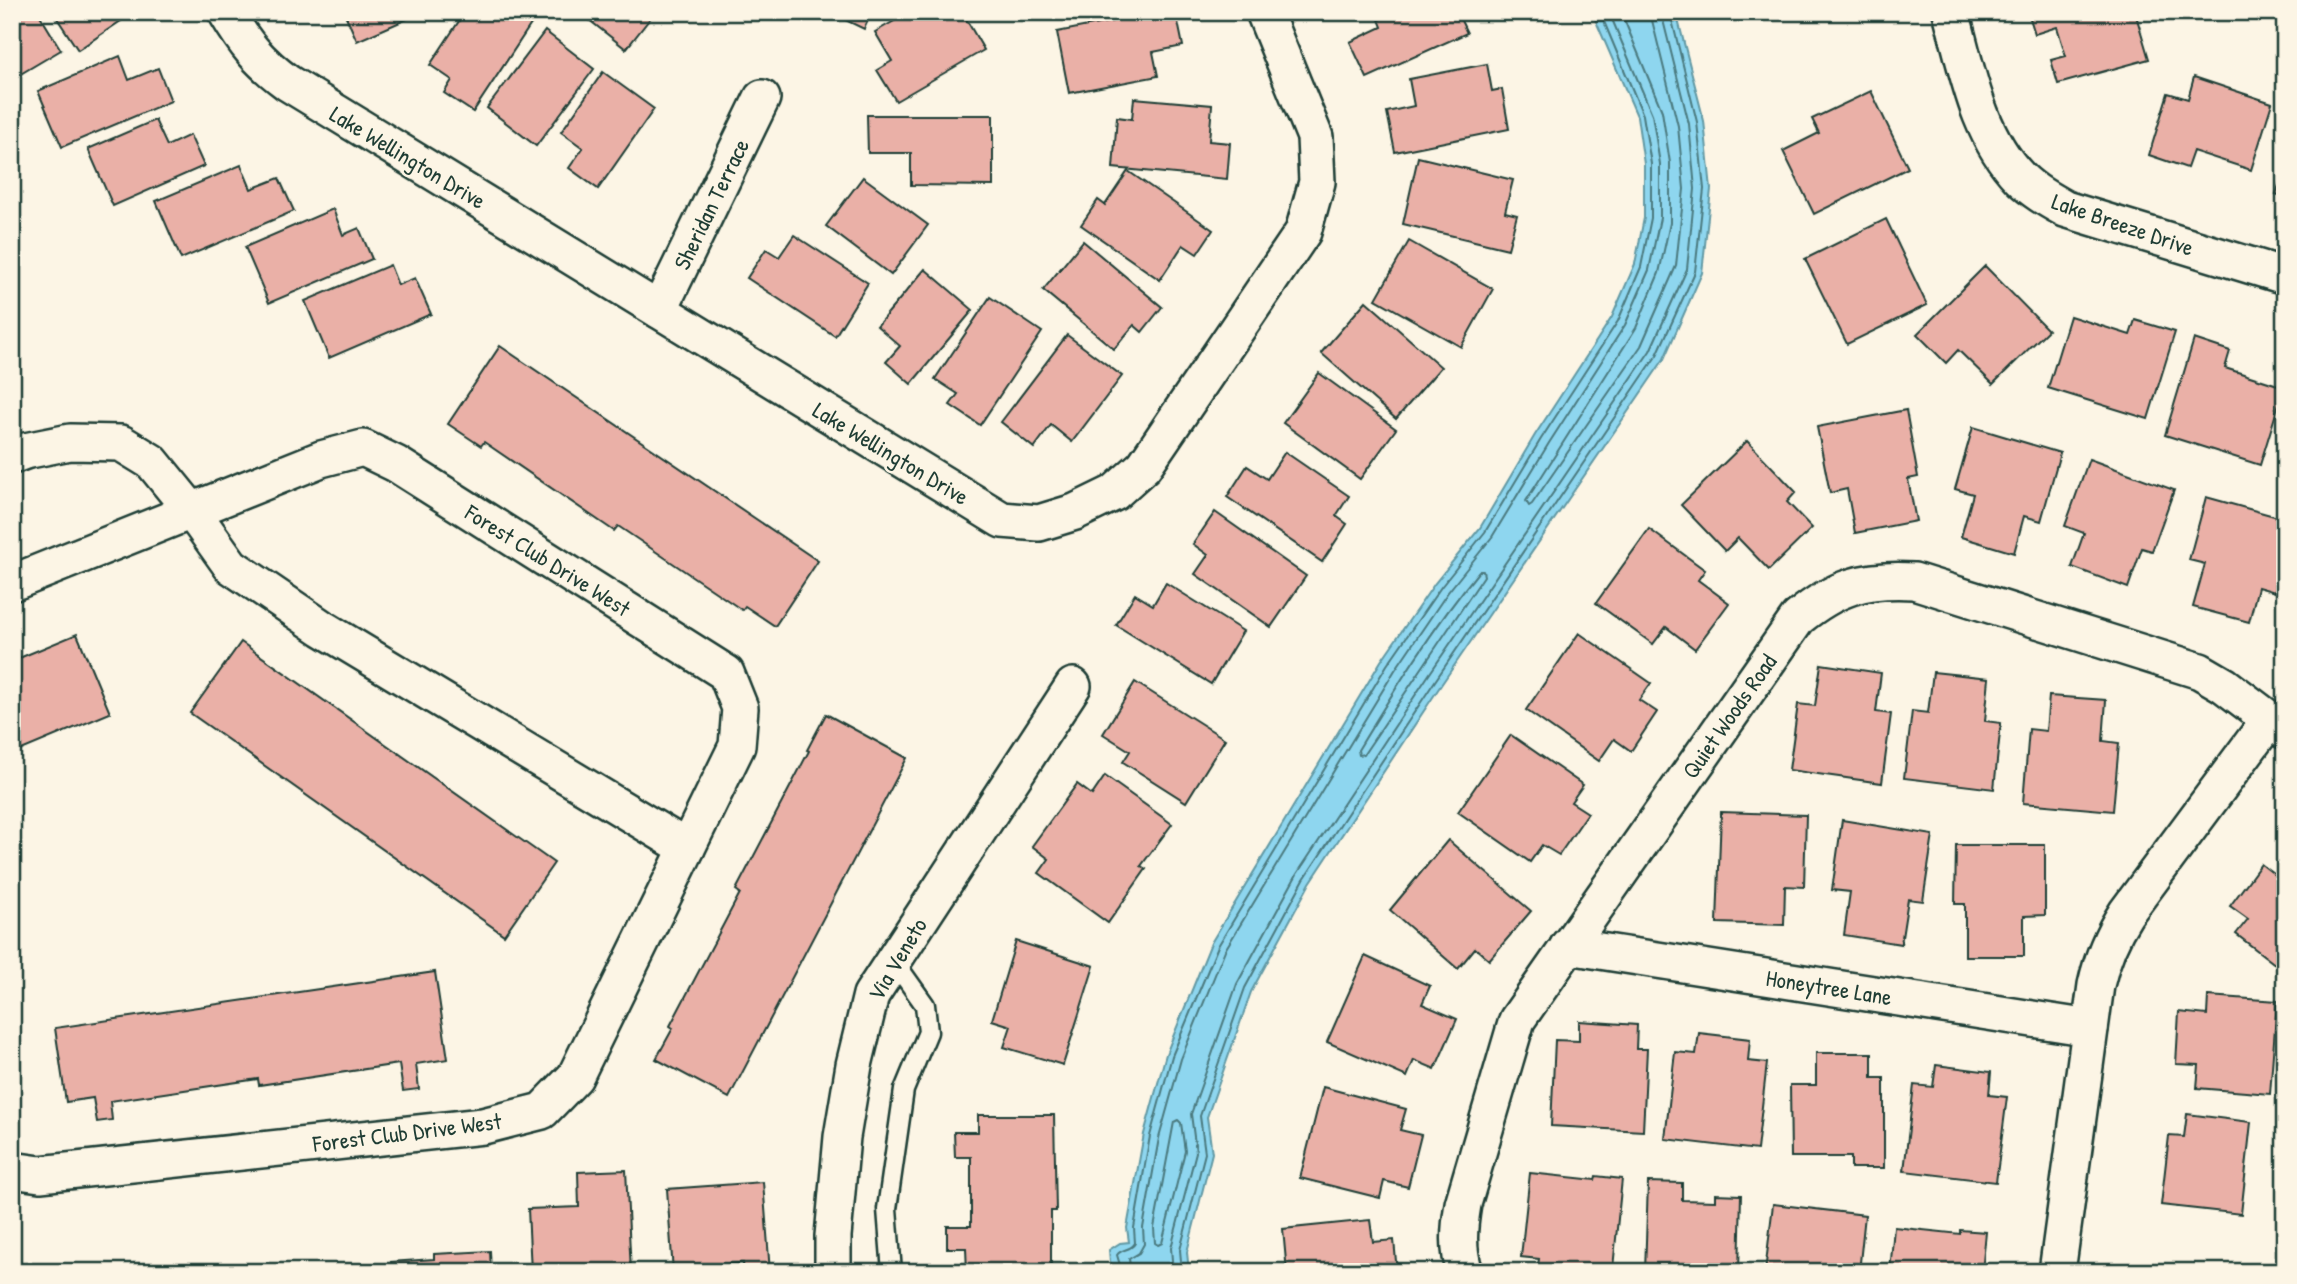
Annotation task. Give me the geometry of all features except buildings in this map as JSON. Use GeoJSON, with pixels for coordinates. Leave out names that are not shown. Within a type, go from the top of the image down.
{"type":"FeatureCollection","features":[{"type":"Feature","properties":{"kind":"street","name":"Lake Wellington Drive"},"geometry":{"type":"LineString","coordinates":[[226,12],[248,48],[288,83],[1002,520],[1039,523],[1075,512],[1114,493],[1144,466],[1303,232],[1317,181],[1315,137],[1264,12]]}},
{"type":"Feature","properties":{"kind":"street","name":"Lake Breeze Drive"},"geometry":{"type":"LineString","coordinates":[[1951,12],[1979,110],[1989,134],[2003,158],[2020,178],[2041,195],[2065,209],[2285,276]]}},
{"type":"Feature","properties":{"kind":"street","name":"Sheridan Terrace"},"geometry":{"type":"LineString","coordinates":[[659,310],[762,98]]}},
{"type":"Feature","properties":{"kind":"street"},"geometry":{"type":"LineString","coordinates":[[12,456],[70,442],[121,443],[152,462],[232,566],[311,621],[687,848]]}},
{"type":"Feature","properties":{"kind":"street","name":"Forest Club Drive West"},"geometry":{"type":"LineString","coordinates":[[12,583],[321,459],[363,448],[396,464],[726,673],[740,708],[737,746],[575,1077],[542,1111],[483,1126],[40,1174],[12,1170]]}},
{"type":"Feature","properties":{"kind":"street","name":"Quiet Woods Road"},"geometry":{"type":"LineString","coordinates":[[1465,1272],[1459,1231],[1463,1204],[1517,1020],[1798,618],[1817,602],[1851,586],[1889,579],[1914,580],[2200,671],[2224,685],[2277,725],[2126,913],[2111,936],[2101,961],[2090,1028],[2057,1272]]}},
{"type":"Feature","properties":{"kind":"street","name":"Via Veneto"},"geometry":{"type":"LineString","coordinates":[[833,1272],[833,1236],[842,1137],[853,1065],[871,995],[1073,686]]}},
{"type":"Feature","properties":{"kind":"street","name":"Honeytree Lane"},"geometry":{"type":"LineString","coordinates":[[1568,946],[2090,1028]]}},
{"type":"Feature","properties":{"kind":"lane"},"geometry":{"type":"LineString","coordinates":[[892,1272],[887,1209],[904,1090],[928,1032],[925,1005],[893,960]]}},
{"type":"Feature","properties":{"kind":"water"},"geometry":{"type":"Polygon","coordinates":[[[1592,12],[1676,12],[1704,121],[1711,189],[1702,273],[1664,359],[1441,685],[1310,883],[1251,992],[1207,1117],[1212,1153],[1187,1252],[1189,1272],[1117,1272],[1110,1262],[1109,1250],[1120,1243],[1129,1242],[1127,1228],[1144,1134],[1166,1054],[1211,943],[1381,661],[1435,583],[1480,528],[1535,435],[1612,317],[1635,264],[1644,218],[1644,164],[1637,116],[1592,12]]]}}]}
